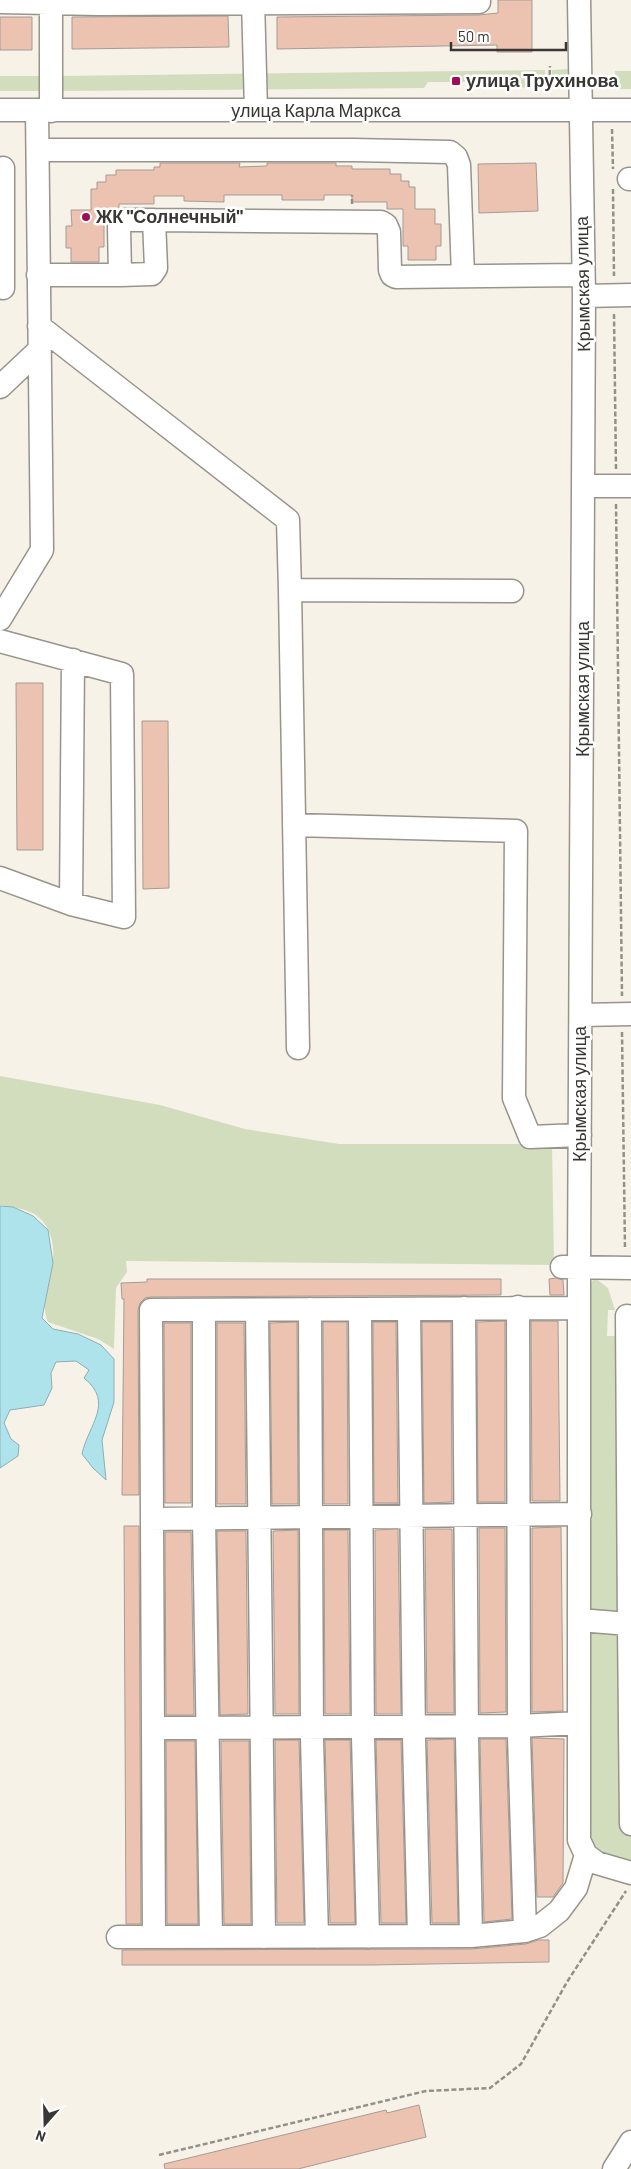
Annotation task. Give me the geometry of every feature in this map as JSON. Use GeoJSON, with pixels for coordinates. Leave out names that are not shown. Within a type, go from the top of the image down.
{"type":"FeatureCollection","features":[{"type":"Feature","properties":{"kind":"street"},"geometry":{"type":"LineString","coordinates":[[0,2],[479,2],[479,0]]}},
{"type":"Feature","properties":{"kind":"street"},"geometry":{"type":"LineString","coordinates":[[579,0],[581,111]]}},
{"type":"Feature","properties":{"kind":"street"},"geometry":{"type":"LineString","coordinates":[[0,619],[42,550],[38,351],[38,159],[44,110],[51,2]]}},
{"type":"Feature","properties":{"kind":"street"},"geometry":{"type":"LineString","coordinates":[[253,2],[256,110]]}},
{"type":"Feature","properties":{"kind":"street","name":"улица Карла Маркса"},"geometry":{"type":"LineString","coordinates":[[0,110],[622,110]]}},
{"type":"Feature","properties":{"kind":"street","name":"Крымская улица"},"geometry":{"type":"LineString","coordinates":[[581,111],[583,486],[580,1135],[570,1268],[580,1308],[579,1840],[586,1855]]}},
{"type":"Feature","properties":{"kind":"street"},"geometry":{"type":"LineString","coordinates":[[154,220],[156,268],[152,274],[38,281],[2,288],[2,168],[38,159],[362,150],[450,152],[456,157],[459,165],[463,276]]}},
{"type":"Feature","properties":{"kind":"street"},"geometry":{"type":"LineString","coordinates":[[120,275],[119,226],[125,220],[381,222],[386,225],[389,232],[390,270],[392,275],[396,277],[463,276],[583,286],[623,295]]}},
{"type":"Feature","properties":{"kind":"street"},"geometry":{"type":"LineString","coordinates":[[39,326],[288,520],[298,1048]]}},
{"type":"Feature","properties":{"kind":"street"},"geometry":{"type":"LineString","coordinates":[[0,387],[38,351]]}},
{"type":"Feature","properties":{"kind":"street"},"geometry":{"type":"LineString","coordinates":[[583,486],[624,486]]}},
{"type":"Feature","properties":{"kind":"street"},"geometry":{"type":"LineString","coordinates":[[290,590],[512,591]]}},
{"type":"Feature","properties":{"kind":"street"},"geometry":{"type":"LineString","coordinates":[[0,641],[122,674],[124,917],[71,904],[0,878]]}},
{"type":"Feature","properties":{"kind":"street"},"geometry":{"type":"LineString","coordinates":[[71,904],[73,660]]}},
{"type":"Feature","properties":{"kind":"street"},"geometry":{"type":"LineString","coordinates":[[294,825],[516,831],[514,1098],[530,1137],[580,1135]]}},
{"type":"Feature","properties":{"kind":"street"},"geometry":{"type":"LineString","coordinates":[[581,1015],[627,1014]]}},
{"type":"Feature","properties":{"kind":"street"},"geometry":{"type":"LineString","coordinates":[[570,1268],[628,1268]]}},
{"type":"Feature","properties":{"kind":"street"},"geometry":{"type":"LineString","coordinates":[[464,1308],[467,1726],[471,1936]]}},
{"type":"Feature","properties":{"kind":"street"},"geometry":{"type":"LineString","coordinates":[[518,1308],[519,1726],[525,1932]]}},
{"type":"Feature","properties":{"kind":"street"},"geometry":{"type":"LineString","coordinates":[[154,1937],[151,1310],[580,1308]]}},
{"type":"Feature","properties":{"kind":"street"},"geometry":{"type":"LineString","coordinates":[[310,1309],[312,1726],[316,1937]]}},
{"type":"Feature","properties":{"kind":"street"},"geometry":{"type":"LineString","coordinates":[[360,1309],[363,1726],[368,1937]]}},
{"type":"Feature","properties":{"kind":"street"},"geometry":{"type":"LineString","coordinates":[[409,1309],[414,1726],[419,1936]]}},
{"type":"Feature","properties":{"kind":"street"},"geometry":{"type":"LineString","coordinates":[[204,1310],[204,1518],[211,1936]]}},
{"type":"Feature","properties":{"kind":"street"},"geometry":{"type":"LineString","coordinates":[[257,1310],[264,1937]]}},
{"type":"Feature","properties":{"kind":"street"},"geometry":{"type":"LineString","coordinates":[[627,1316],[630,1395],[631,1824]]}},
{"type":"Feature","properties":{"kind":"street"},"geometry":{"type":"LineString","coordinates":[[152,1519],[580,1514]]}},
{"type":"Feature","properties":{"kind":"street"},"geometry":{"type":"LineString","coordinates":[[579,1620],[630,1624]]}},
{"type":"Feature","properties":{"kind":"street"},"geometry":{"type":"LineString","coordinates":[[153,1728],[519,1726],[579,1723]]}},
{"type":"Feature","properties":{"kind":"street"},"geometry":{"type":"LineString","coordinates":[[118,1937],[471,1936],[525,1932],[540,1926],[559,1911],[576,1888],[586,1855],[597,1863],[629,1872]]}},
{"type":"Feature","properties":{"kind":"street"},"geometry":{"type":"LineString","coordinates":[[614,2169],[631,2142]]}},
{"type":"Feature","properties":{"kind":"path"},"geometry":{"type":"LineString","coordinates":[[550,66],[550,90]]}},
{"type":"Feature","properties":{"kind":"path"},"geometry":{"type":"LineString","coordinates":[[622,110],[628,1268]]}},
{"type":"Feature","properties":{"kind":"path"},"geometry":{"type":"LineString","coordinates":[[159,2155],[426,2091],[490,2088],[521,2064],[567,1982],[626,1893],[629,1872]]}},
{"type":"Feature","properties":{"kind":"green space"},"geometry":{"type":"Polygon","coordinates":[[[571,69],[562,85],[551,87],[552,70],[571,69]]]}},
{"type":"Feature","properties":{"kind":"green space"},"geometry":{"type":"Polygon","coordinates":[[[545,70],[546,87],[505,88],[496,82],[428,82],[424,88],[60,91],[60,76],[545,70]]]}},
{"type":"Feature","properties":{"kind":"green space"},"geometry":{"type":"Polygon","coordinates":[[[615,71],[631,71],[631,89],[616,89],[615,71]]]}},
{"type":"Feature","properties":{"kind":"green space"},"geometry":{"type":"Polygon","coordinates":[[[0,76],[39,76],[39,91],[0,91],[0,76]]]}},
{"type":"Feature","properties":{"kind":"green space"},"geometry":{"type":"Polygon","coordinates":[[[0,1076],[160,1105],[245,1129],[339,1144],[552,1144],[554,1265],[126,1261],[127,1272],[116,1288],[114,1349],[98,1339],[48,1322],[45,1301],[53,1258],[50,1234],[42,1220],[36,1215],[24,1210],[0,1205],[0,1076]]]}},
{"type":"Feature","properties":{"kind":"green space"},"geometry":{"type":"Polygon","coordinates":[[[595,1278],[608,1288],[615,1310],[608,1310],[607,1336],[621,1336],[622,1611],[607,1613],[589,1610],[585,1607],[590,1460],[589,1285],[595,1278]]]}},
{"type":"Feature","properties":{"kind":"green space"},"geometry":{"type":"Polygon","coordinates":[[[588,1626],[621,1629],[626,1827],[631,1837],[631,1862],[603,1853],[594,1845],[585,1830],[588,1626]]]}},
{"type":"Feature","properties":{"kind":"water"},"geometry":{"type":"Polygon","coordinates":[[[0,1206],[13,1207],[33,1216],[48,1230],[53,1263],[42,1318],[53,1329],[78,1334],[101,1345],[114,1359],[114,1402],[102,1440],[106,1480],[82,1454],[99,1405],[98,1396],[93,1387],[84,1378],[89,1370],[76,1361],[56,1362],[51,1373],[52,1388],[44,1405],[10,1410],[4,1423],[11,1439],[19,1445],[18,1456],[0,1468],[0,1206]]]}},
{"type":"Feature","properties":{"kind":"building"},"geometry":{"type":"Polygon","coordinates":[[[498,0],[532,0],[532,52],[497,52],[497,45],[277,49],[277,17],[479,15],[498,13],[498,0]]]}},
{"type":"Feature","properties":{"kind":"building"},"geometry":{"type":"Polygon","coordinates":[[[228,16],[229,47],[72,49],[72,17],[228,16]]]}},
{"type":"Feature","properties":{"kind":"building"},"geometry":{"type":"Polygon","coordinates":[[[0,17],[32,17],[32,50],[0,50],[0,17]]]}},
{"type":"Feature","properties":{"kind":"building","name":"ЖК \"Солнечный\""},"geometry":{"type":"Polygon","coordinates":[[[160,163],[240,163],[239,167],[267,166],[267,163],[336,163],[336,166],[352,166],[352,169],[390,169],[390,174],[401,174],[401,181],[409,181],[409,187],[415,187],[415,209],[435,209],[435,224],[441,224],[441,246],[436,246],[436,260],[408,260],[408,246],[403,246],[403,209],[387,209],[387,202],[352,202],[352,195],[324,195],[324,200],[282,200],[282,195],[224,195],[224,202],[184,201],[184,196],[154,196],[154,204],[119,204],[119,208],[116,210],[104,210],[104,247],[99,247],[99,262],[71,262],[71,248],[66,248],[66,226],[72,226],[71,210],[91,210],[91,189],[97,189],[97,182],[106,182],[106,175],[116,175],[116,170],[154,170],[154,167],[160,167],[160,163]]]}},
{"type":"Feature","properties":{"kind":"building"},"geometry":{"type":"Polygon","coordinates":[[[536,163],[538,211],[479,213],[478,164],[536,163]]]}},
{"type":"Feature","properties":{"kind":"building"},"geometry":{"type":"Polygon","coordinates":[[[16,683],[43,683],[43,850],[17,850],[16,683]]]}},
{"type":"Feature","properties":{"kind":"building"},"geometry":{"type":"Polygon","coordinates":[[[142,721],[168,721],[169,888],[143,889],[142,721]]]}},
{"type":"Feature","properties":{"kind":"building"},"geometry":{"type":"Polygon","coordinates":[[[147,1279],[501,1279],[501,1295],[145,1298],[140,1303],[138,1310],[139,1495],[122,1495],[124,1299],[122,1299],[121,1283],[147,1282],[147,1279]]]}},
{"type":"Feature","properties":{"kind":"building"},"geometry":{"type":"Polygon","coordinates":[[[549,1279],[563,1280],[564,1295],[550,1295],[549,1279]]]}},
{"type":"Feature","properties":{"kind":"building"},"geometry":{"type":"Polygon","coordinates":[[[505,1321],[505,1502],[478,1502],[477,1322],[505,1321]]]}},
{"type":"Feature","properties":{"kind":"building"},"geometry":{"type":"Polygon","coordinates":[[[531,1321],[558,1321],[560,1501],[532,1501],[531,1321]]]}},
{"type":"Feature","properties":{"kind":"building"},"geometry":{"type":"Polygon","coordinates":[[[297,1322],[298,1504],[272,1504],[270,1323],[297,1322]]]}},
{"type":"Feature","properties":{"kind":"building"},"geometry":{"type":"Polygon","coordinates":[[[323,1322],[347,1322],[348,1504],[324,1504],[323,1322]]]}},
{"type":"Feature","properties":{"kind":"building"},"geometry":{"type":"Polygon","coordinates":[[[373,1322],[396,1322],[398,1503],[374,1503],[373,1322]]]}},
{"type":"Feature","properties":{"kind":"building"},"geometry":{"type":"Polygon","coordinates":[[[422,1322],[451,1322],[452,1502],[424,1503],[422,1322]]]}},
{"type":"Feature","properties":{"kind":"building"},"geometry":{"type":"Polygon","coordinates":[[[164,1323],[191,1323],[191,1503],[165,1503],[164,1323]]]}},
{"type":"Feature","properties":{"kind":"building"},"geometry":{"type":"Polygon","coordinates":[[[217,1323],[244,1323],[246,1504],[217,1504],[217,1323]]]}},
{"type":"Feature","properties":{"kind":"building"},"geometry":{"type":"Polygon","coordinates":[[[124,1526],[139,1526],[141,1924],[126,1924],[124,1526]]]}},
{"type":"Feature","properties":{"kind":"building"},"geometry":{"type":"Polygon","coordinates":[[[561,1527],[563,1711],[532,1712],[532,1528],[561,1527]]]}},
{"type":"Feature","properties":{"kind":"building"},"geometry":{"type":"Polygon","coordinates":[[[479,1528],[505,1528],[506,1712],[480,1713],[479,1528]]]}},
{"type":"Feature","properties":{"kind":"building"},"geometry":{"type":"Polygon","coordinates":[[[398,1529],[401,1714],[376,1714],[375,1530],[398,1529]]]}},
{"type":"Feature","properties":{"kind":"building"},"geometry":{"type":"Polygon","coordinates":[[[425,1529],[452,1529],[454,1713],[427,1713],[425,1529]]]}},
{"type":"Feature","properties":{"kind":"building"},"geometry":{"type":"Polygon","coordinates":[[[298,1530],[299,1714],[275,1714],[273,1531],[298,1530]]]}},
{"type":"Feature","properties":{"kind":"building"},"geometry":{"type":"Polygon","coordinates":[[[324,1530],[348,1530],[350,1714],[325,1714],[324,1530]]]}},
{"type":"Feature","properties":{"kind":"building"},"geometry":{"type":"Polygon","coordinates":[[[217,1531],[246,1531],[248,1714],[220,1715],[217,1531]]]}},
{"type":"Feature","properties":{"kind":"building"},"geometry":{"type":"Polygon","coordinates":[[[165,1532],[191,1532],[194,1715],[166,1715],[165,1532]]]}},
{"type":"Feature","properties":{"kind":"building"},"geometry":{"type":"Polygon","coordinates":[[[532,1738],[564,1739],[563,1883],[553,1897],[537,1897],[532,1738]]]}},
{"type":"Feature","properties":{"kind":"building"},"geometry":{"type":"Polygon","coordinates":[[[454,1739],[458,1923],[432,1923],[427,1740],[454,1739]]]}},
{"type":"Feature","properties":{"kind":"building"},"geometry":{"type":"Polygon","coordinates":[[[480,1739],[506,1739],[512,1919],[484,1922],[480,1739]]]}},
{"type":"Feature","properties":{"kind":"building"},"geometry":{"type":"Polygon","coordinates":[[[275,1740],[299,1740],[304,1923],[277,1923],[275,1740]]]}},
{"type":"Feature","properties":{"kind":"building"},"geometry":{"type":"Polygon","coordinates":[[[325,1740],[350,1740],[355,1923],[330,1923],[325,1740]]]}},
{"type":"Feature","properties":{"kind":"building"},"geometry":{"type":"Polygon","coordinates":[[[376,1740],[401,1740],[406,1923],[381,1923],[376,1740]]]}},
{"type":"Feature","properties":{"kind":"building"},"geometry":{"type":"Polygon","coordinates":[[[166,1741],[195,1741],[198,1924],[167,1924],[166,1741]]]}},
{"type":"Feature","properties":{"kind":"building"},"geometry":{"type":"Polygon","coordinates":[[[221,1741],[249,1741],[251,1924],[224,1924],[221,1741]]]}},
{"type":"Feature","properties":{"kind":"building"},"geometry":{"type":"Polygon","coordinates":[[[538,1940],[549,1940],[549,1962],[371,1965],[122,1965],[122,1950],[471,1949],[526,1944],[538,1940]]]}},
{"type":"Feature","properties":{"kind":"building"},"geometry":{"type":"Polygon","coordinates":[[[419,2105],[426,2137],[298,2169],[165,2169],[164,2164],[386,2110],[387,2113],[419,2105]]]}},
{"type":"Feature","properties":{"kind":"place","name":"улица Трухинова"},"geometry":{"type":"Point","coordinates":[456,81]}},
{"type":"Feature","properties":{"kind":"place","name":"ЖК \"Солнечный\""},"geometry":{"type":"Point","coordinates":[86,217]}}]}
